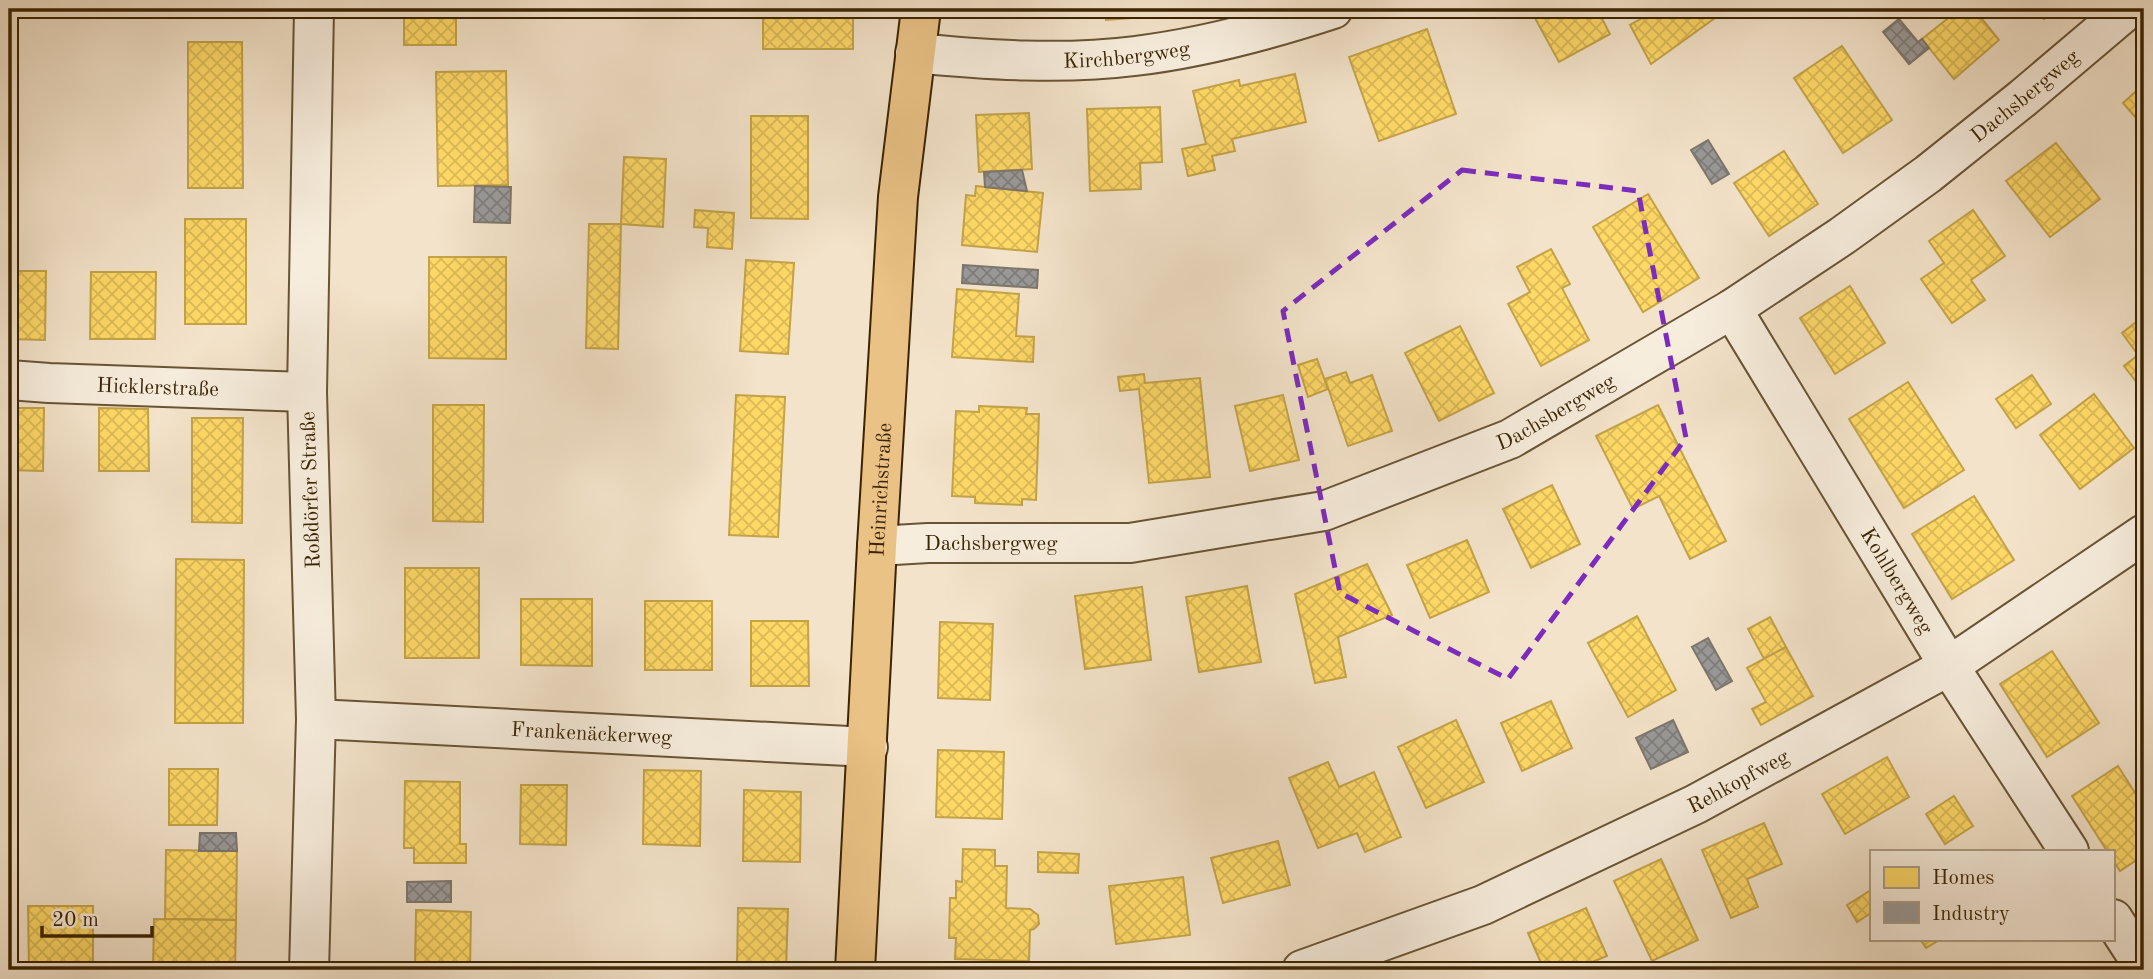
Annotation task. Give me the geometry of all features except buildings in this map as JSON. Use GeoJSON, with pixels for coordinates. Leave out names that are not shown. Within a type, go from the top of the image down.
{"type":"FeatureCollection","features":[{"type":"Feature","properties":{"kind":"main road","name":"Heinrichstraße"},"geometry":{"type":"LineString","coordinates":[[855,970],[898,197],[921,9]]}},
{"type":"Feature","properties":{"kind":"street","name":"Roßdörfer Straße"},"geometry":{"type":"LineString","coordinates":[[309,970],[316,719],[307,393],[314,9]]}},
{"type":"Feature","properties":{"kind":"street","name":"Kirchbergweg"},"geometry":{"type":"LineString","coordinates":[[915,52],[995,59],[1063,60],[1133,56],[1203,44],[1290,23],[1333,9]]}},
{"type":"Feature","properties":{"kind":"street","name":"Dachsbergweg"},"geometry":{"type":"LineString","coordinates":[[877,547],[928,543],[1130,543],[1324,511],[1510,439],[1732,309],[1842,236],[1928,174],[2128,9]]}},
{"type":"Feature","properties":{"kind":"street","name":"Kohlbergweg"},"geometry":{"type":"LineString","coordinates":[[1732,309],[1949,666],[2068,850]]}},
{"type":"Feature","properties":{"kind":"street","name":"Hicklerstraße"},"geometry":{"type":"LineString","coordinates":[[9,380],[307,393]]}},
{"type":"Feature","properties":{"kind":"street","name":"Rehkopfweg"},"geometry":{"type":"LineString","coordinates":[[1302,970],[1483,905],[1696,804],[1949,666],[2144,534]]}},
{"type":"Feature","properties":{"kind":"street","name":"Frankenäckerweg"},"geometry":{"type":"LineString","coordinates":[[316,719],[868,747]]}},
{"type":"Feature","properties":{"kind":"street"},"geometry":{"type":"LineString","coordinates":[[2114,921],[2144,967]]}},
{"type":"Feature","properties":{"kind":"highlighted area"},"geometry":{"type":"Polygon","coordinates":[[[1462,170],[1638,191],[1686,438],[1508,679],[1340,593],[1283,311],[1462,170]]]}}]}
